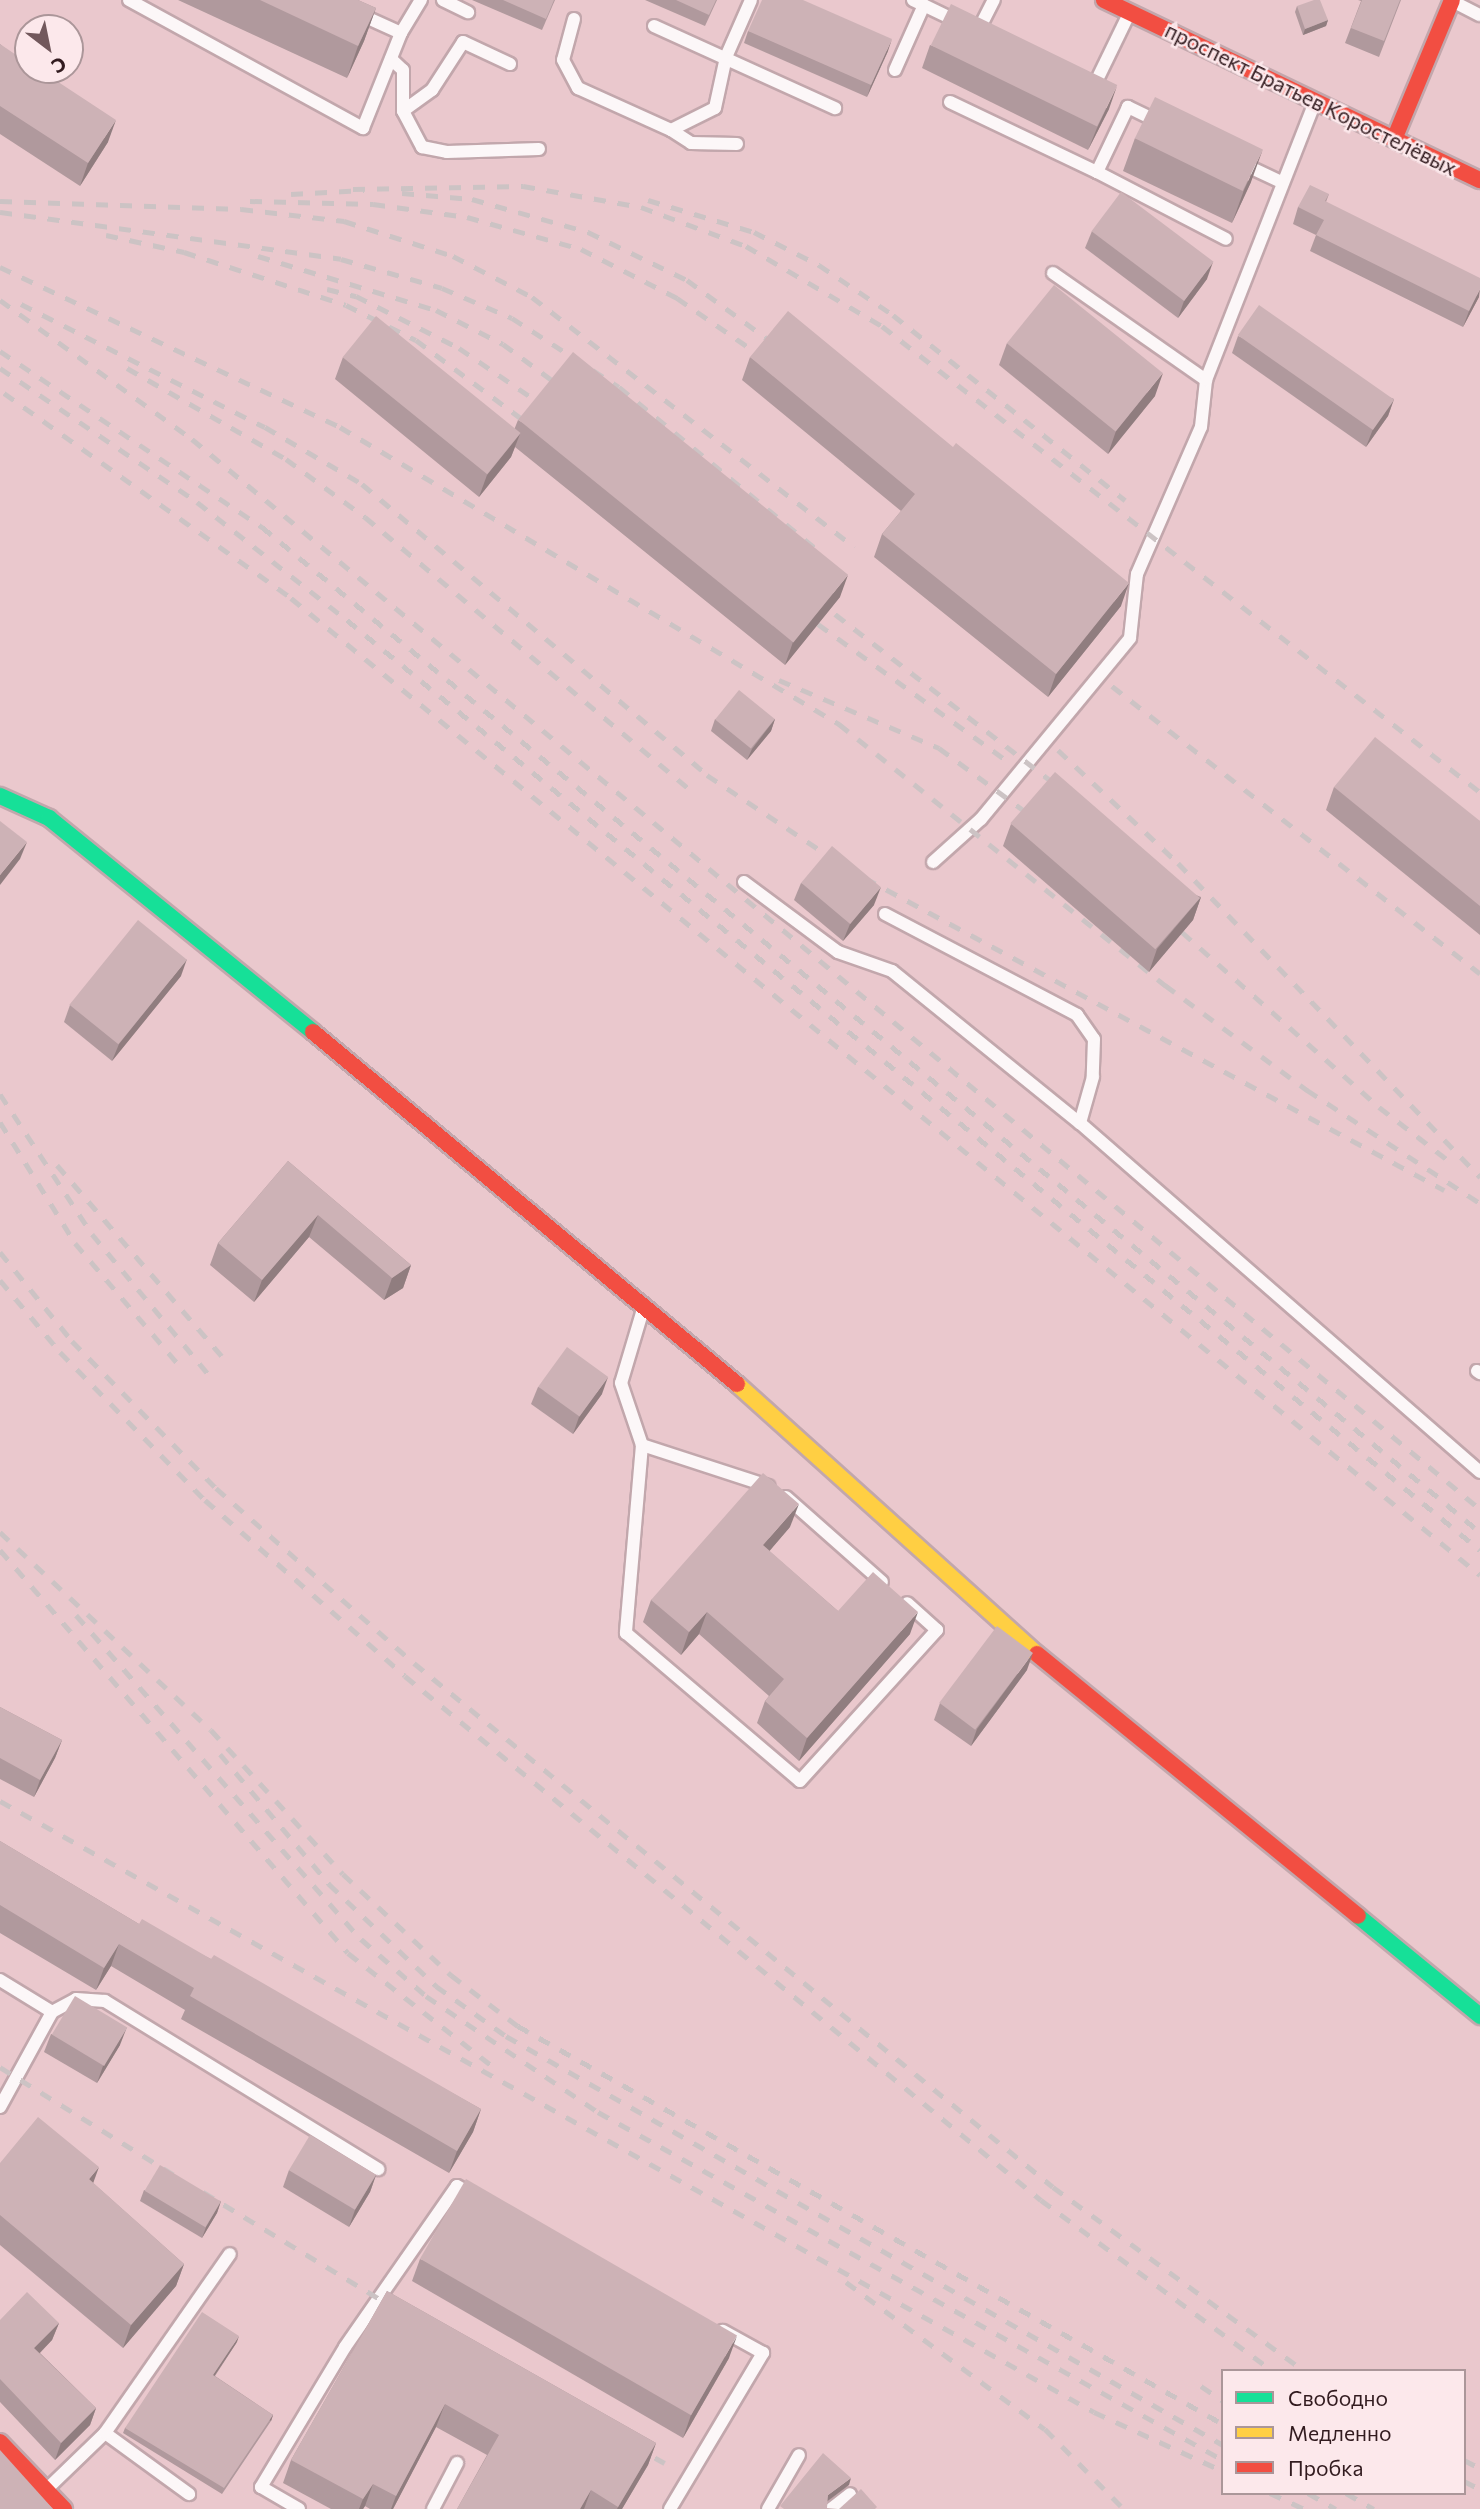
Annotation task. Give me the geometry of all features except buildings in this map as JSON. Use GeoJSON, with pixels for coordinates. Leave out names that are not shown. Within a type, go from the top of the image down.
{"type":"FeatureCollection","features":[{"type":"Feature","properties":{"kind":"street","name":"проспект Братьев Коростелёвых"},"geometry":{"type":"LineString","coordinates":[[1104,0],[1480,180]]}},
{"type":"Feature","properties":{"kind":"street"},"geometry":{"type":"LineString","coordinates":[[1395,137],[1451,1]]}},
{"type":"Feature","properties":{"kind":"street"},"geometry":{"type":"LineString","coordinates":[[1,797],[49,818],[646,1303],[1038,1655],[1480,2017]]}},
{"type":"Feature","properties":{"kind":"street"},"geometry":{"type":"LineString","coordinates":[[0,2442],[64,2509]]}},
{"type":"Feature","properties":{"kind":"lane"},"geometry":{"type":"LineString","coordinates":[[129,0],[362,128],[401,33],[422,0]]}},
{"type":"Feature","properties":{"kind":"lane"},"geometry":{"type":"LineString","coordinates":[[328,0],[401,33]]}},
{"type":"Feature","properties":{"kind":"lane"},"geometry":{"type":"LineString","coordinates":[[443,0],[468,12]]}},
{"type":"Feature","properties":{"kind":"lane"},"geometry":{"type":"LineString","coordinates":[[671,130],[715,108],[726,57],[751,0]]}},
{"type":"Feature","properties":{"kind":"lane"},"geometry":{"type":"LineString","coordinates":[[895,70],[918,3],[983,33],[993,0]]}},
{"type":"Feature","properties":{"kind":"lane"},"geometry":{"type":"LineString","coordinates":[[1451,1],[1480,15]]}},
{"type":"Feature","properties":{"kind":"lane"},"geometry":{"type":"LineString","coordinates":[[1097,172],[1110,98],[1130,12]]}},
{"type":"Feature","properties":{"kind":"lane"},"geometry":{"type":"LineString","coordinates":[[575,19],[563,60],[578,88],[671,130],[691,143],[737,144]]}},
{"type":"Feature","properties":{"kind":"lane"},"geometry":{"type":"LineString","coordinates":[[654,26],[835,108]]}},
{"type":"Feature","properties":{"kind":"lane"},"geometry":{"type":"LineString","coordinates":[[403,111],[432,90],[463,42],[510,64]]}},
{"type":"Feature","properties":{"kind":"lane"},"geometry":{"type":"LineString","coordinates":[[391,60],[404,70],[403,111],[422,147],[447,152],[539,149]]}},
{"type":"Feature","properties":{"kind":"lane"},"geometry":{"type":"LineString","coordinates":[[1081,82],[1175,130]]}},
{"type":"Feature","properties":{"kind":"lane"},"geometry":{"type":"LineString","coordinates":[[933,862],[981,818],[1130,638],[1137,575],[1201,427],[1206,380],[1281,182],[1316,100]]}},
{"type":"Feature","properties":{"kind":"lane"},"geometry":{"type":"LineString","coordinates":[[950,102],[1097,172],[1226,239]]}},
{"type":"Feature","properties":{"kind":"lane"},"geometry":{"type":"LineString","coordinates":[[1234,159],[1281,182]]}},
{"type":"Feature","properties":{"kind":"lane"},"geometry":{"type":"LineString","coordinates":[[1053,272],[1206,380]]}},
{"type":"Feature","properties":{"kind":"lane"},"geometry":{"type":"LineString","coordinates":[[744,882],[838,952],[892,971],[1080,1123],[1480,1472]]}},
{"type":"Feature","properties":{"kind":"lane"},"geometry":{"type":"LineString","coordinates":[[885,914],[1077,1015],[1094,1039],[1093,1077],[1080,1123]]}},
{"type":"Feature","properties":{"kind":"lane"},"geometry":{"type":"LineString","coordinates":[[642,1445],[777,1489],[937,1630],[800,1781],[626,1633],[642,1445],[621,1383],[646,1303]]}},
{"type":"Feature","properties":{"kind":"lane"},"geometry":{"type":"LineString","coordinates":[[0,1980],[52,2011]]}},
{"type":"Feature","properties":{"kind":"lane"},"geometry":{"type":"LineString","coordinates":[[0,2107],[52,2011],[76,1999],[105,2001],[378,2169]]}},
{"type":"Feature","properties":{"kind":"lane"},"geometry":{"type":"LineString","coordinates":[[299,2509],[261,2487],[345,2347],[457,2186],[494,2206]]}},
{"type":"Feature","properties":{"kind":"lane"},"geometry":{"type":"LineString","coordinates":[[46,2490],[104,2433],[230,2254]]}},
{"type":"Feature","properties":{"kind":"lane"},"geometry":{"type":"LineString","coordinates":[[670,2509],[763,2353],[714,2326]]}},
{"type":"Feature","properties":{"kind":"lane"},"geometry":{"type":"LineString","coordinates":[[104,2433],[189,2494]]}},
{"type":"Feature","properties":{"kind":"lane"},"geometry":{"type":"LineString","coordinates":[[768,2509],[799,2455]]}},
{"type":"Feature","properties":{"kind":"lane"},"geometry":{"type":"LineString","coordinates":[[433,2509],[457,2463]]}},
{"type":"Feature","properties":{"kind":"lane"},"geometry":{"type":"LineString","coordinates":[[831,2509],[850,2494]]}},
{"type":"Feature","properties":{"kind":"railway"},"geometry":{"type":"LineString","coordinates":[[353,189],[523,186],[641,207],[746,246],[882,326],[1480,792]]}},
{"type":"Feature","properties":{"kind":"railway"},"geometry":{"type":"LineString","coordinates":[[291,194],[364,190]]}},
{"type":"Feature","properties":{"kind":"railway"},"geometry":{"type":"LineString","coordinates":[[402,193],[472,199],[588,232],[687,280],[769,340]]}},
{"type":"Feature","properties":{"kind":"railway"},"geometry":{"type":"LineString","coordinates":[[648,200],[754,232],[819,265],[893,315],[1125,500]]}},
{"type":"Feature","properties":{"kind":"railway"},"geometry":{"type":"LineString","coordinates":[[0,201],[241,209],[344,221],[453,256],[532,297],[854,547]]}},
{"type":"Feature","properties":{"kind":"railway"},"geometry":{"type":"LineString","coordinates":[[250,201],[373,204],[467,217],[581,249],[677,298],[761,356]]}},
{"type":"Feature","properties":{"kind":"railway"},"geometry":{"type":"LineString","coordinates":[[0,212],[341,259],[442,288],[512,318],[619,387],[820,552]]}},
{"type":"Feature","properties":{"kind":"railway"},"geometry":{"type":"LineString","coordinates":[[106,235],[184,252],[346,305],[416,340],[526,422]]}},
{"type":"Feature","properties":{"kind":"railway"},"geometry":{"type":"LineString","coordinates":[[258,256],[436,310],[503,344],[557,384]]}},
{"type":"Feature","properties":{"kind":"railway"},"geometry":{"type":"LineString","coordinates":[[0,267],[340,427],[839,724],[1165,985],[1307,1090],[1480,1203]]}},
{"type":"Feature","properties":{"kind":"railway"},"geometry":{"type":"LineString","coordinates":[[327,289],[356,296],[459,348],[541,404]]}},
{"type":"Feature","properties":{"kind":"railway"},"geometry":{"type":"LineString","coordinates":[[0,300],[192,439],[1480,1509]]}},
{"type":"Feature","properties":{"kind":"railway"},"geometry":{"type":"LineString","coordinates":[[21,304],[265,427],[362,484],[707,775],[841,864]]}},
{"type":"Feature","properties":{"kind":"railway"},"geometry":{"type":"LineString","coordinates":[[0,351],[262,527],[1480,1532]]}},
{"type":"Feature","properties":{"kind":"railway"},"geometry":{"type":"LineString","coordinates":[[0,368],[197,502],[347,620],[1480,1550]]}},
{"type":"Feature","properties":{"kind":"railway"},"geometry":{"type":"LineString","coordinates":[[127,368],[286,459],[365,517],[689,789]]}},
{"type":"Feature","properties":{"kind":"railway"},"geometry":{"type":"LineString","coordinates":[[4,393],[291,598],[1480,1575]]}},
{"type":"Feature","properties":{"kind":"railway"},"geometry":{"type":"LineString","coordinates":[[835,614],[1064,791]]}},
{"type":"Feature","properties":{"kind":"railway"},"geometry":{"type":"LineString","coordinates":[[818,624],[1010,763]]}},
{"type":"Feature","properties":{"kind":"railway"},"geometry":{"type":"LineString","coordinates":[[779,680],[939,748],[1030,815]]}},
{"type":"Feature","properties":{"kind":"railway"},"geometry":{"type":"LineString","coordinates":[[1112,686],[1480,973]]}},
{"type":"Feature","properties":{"kind":"railway"},"geometry":{"type":"LineString","coordinates":[[1058,750],[1178,863],[1480,1177]]}},
{"type":"Feature","properties":{"kind":"railway"},"geometry":{"type":"LineString","coordinates":[[865,878],[1444,1190]]}},
{"type":"Feature","properties":{"kind":"railway"},"geometry":{"type":"LineString","coordinates":[[1182,932],[1379,1107],[1449,1161]]}},
{"type":"Feature","properties":{"kind":"railway"},"geometry":{"type":"LineString","coordinates":[[0,1094],[92,1234],[209,1375]]}},
{"type":"Feature","properties":{"kind":"railway"},"geometry":{"type":"LineString","coordinates":[[0,1122],[75,1243],[183,1370]]}},
{"type":"Feature","properties":{"kind":"railway"},"geometry":{"type":"LineString","coordinates":[[57,1165],[222,1356]]}},
{"type":"Feature","properties":{"kind":"railway"},"geometry":{"type":"LineString","coordinates":[[0,1252],[72,1341],[216,1488],[414,1663],[1053,2187],[1301,2369]]}},
{"type":"Feature","properties":{"kind":"railway"},"geometry":{"type":"LineString","coordinates":[[0,1280],[60,1352],[205,1500],[405,1676],[1041,2200],[1270,2369]]}},
{"type":"Feature","properties":{"kind":"railway"},"geometry":{"type":"LineString","coordinates":[[0,1532],[211,1730],[343,1874],[451,1975],[518,2026],[1221,2423]]}},
{"type":"Feature","properties":{"kind":"railway"},"geometry":{"type":"LineString","coordinates":[[0,1550],[348,1953],[491,2065]]}},
{"type":"Feature","properties":{"kind":"railway"},"geometry":{"type":"LineString","coordinates":[[76,1615],[361,1939],[426,1996],[598,2112],[1221,2459]]}},
{"type":"Feature","properties":{"kind":"railway"},"geometry":{"type":"LineString","coordinates":[[220,1754],[329,1884],[436,1986],[506,2036],[1221,2444]]}},
{"type":"Feature","properties":{"kind":"railway"},"geometry":{"type":"LineString","coordinates":[[0,1801],[1094,2412],[1221,2470]]}},
{"type":"Feature","properties":{"kind":"railway"},"geometry":{"type":"LineString","coordinates":[[0,2067],[176,2176]]}},
{"type":"Feature","properties":{"kind":"railway"},"geometry":{"type":"LineString","coordinates":[[203,2192],[398,2310]]}},
{"type":"Feature","properties":{"kind":"railway"},"geometry":{"type":"LineString","coordinates":[[846,2282],[1045,2429],[1124,2509]]}},
{"type":"Feature","properties":{"kind":"railway"},"geometry":{"type":"LineString","coordinates":[[1201,2386],[1221,2400]]}},
{"type":"Feature","properties":{"kind":"railway"},"geometry":{"type":"LineString","coordinates":[[634,2446],[665,2463]]}},
{"type":"Feature","properties":{"kind":"railway"},"geometry":{"type":"LineString","coordinates":[[1466,2461],[1480,2468]]}},
{"type":"Feature","properties":{"kind":"railway"},"geometry":{"type":"LineString","coordinates":[[1466,2482],[1480,2489]]}},
{"type":"Feature","properties":{"kind":"railway"},"geometry":{"type":"LineString","coordinates":[[1274,2495],[1304,2509]]}},
{"type":"Feature","properties":{"kind":"railway"},"geometry":{"type":"LineString","coordinates":[[1312,2495],[1336,2509]]}},
{"type":"Feature","properties":{"kind":"railway"},"geometry":{"type":"LineString","coordinates":[[1350,2495],[1374,2509]]}},
{"type":"Feature","properties":{"kind":"traffic: fast"},"geometry":{"type":"LineString","coordinates":[[0,796],[49,818],[313,1032]]}},
{"type":"Feature","properties":{"kind":"traffic: fast"},"geometry":{"type":"LineString","coordinates":[[1358,1916],[1480,2016]]}},
{"type":"Feature","properties":{"kind":"traffic: slow"},"geometry":{"type":"LineString","coordinates":[[737,1384],[1037,1654]]}},
{"type":"Feature","properties":{"kind":"traffic: jam"},"geometry":{"type":"LineString","coordinates":[[1104,0],[1480,180]]}},
{"type":"Feature","properties":{"kind":"traffic: jam"},"geometry":{"type":"LineString","coordinates":[[1395,137],[1452,0]]}},
{"type":"Feature","properties":{"kind":"traffic: jam"},"geometry":{"type":"LineString","coordinates":[[313,1032],[737,1384]]}},
{"type":"Feature","properties":{"kind":"traffic: jam"},"geometry":{"type":"LineString","coordinates":[[1037,1654],[1358,1916]]}},
{"type":"Feature","properties":{"kind":"traffic: jam"},"geometry":{"type":"LineString","coordinates":[[0,2442],[64,2509]]}}]}
